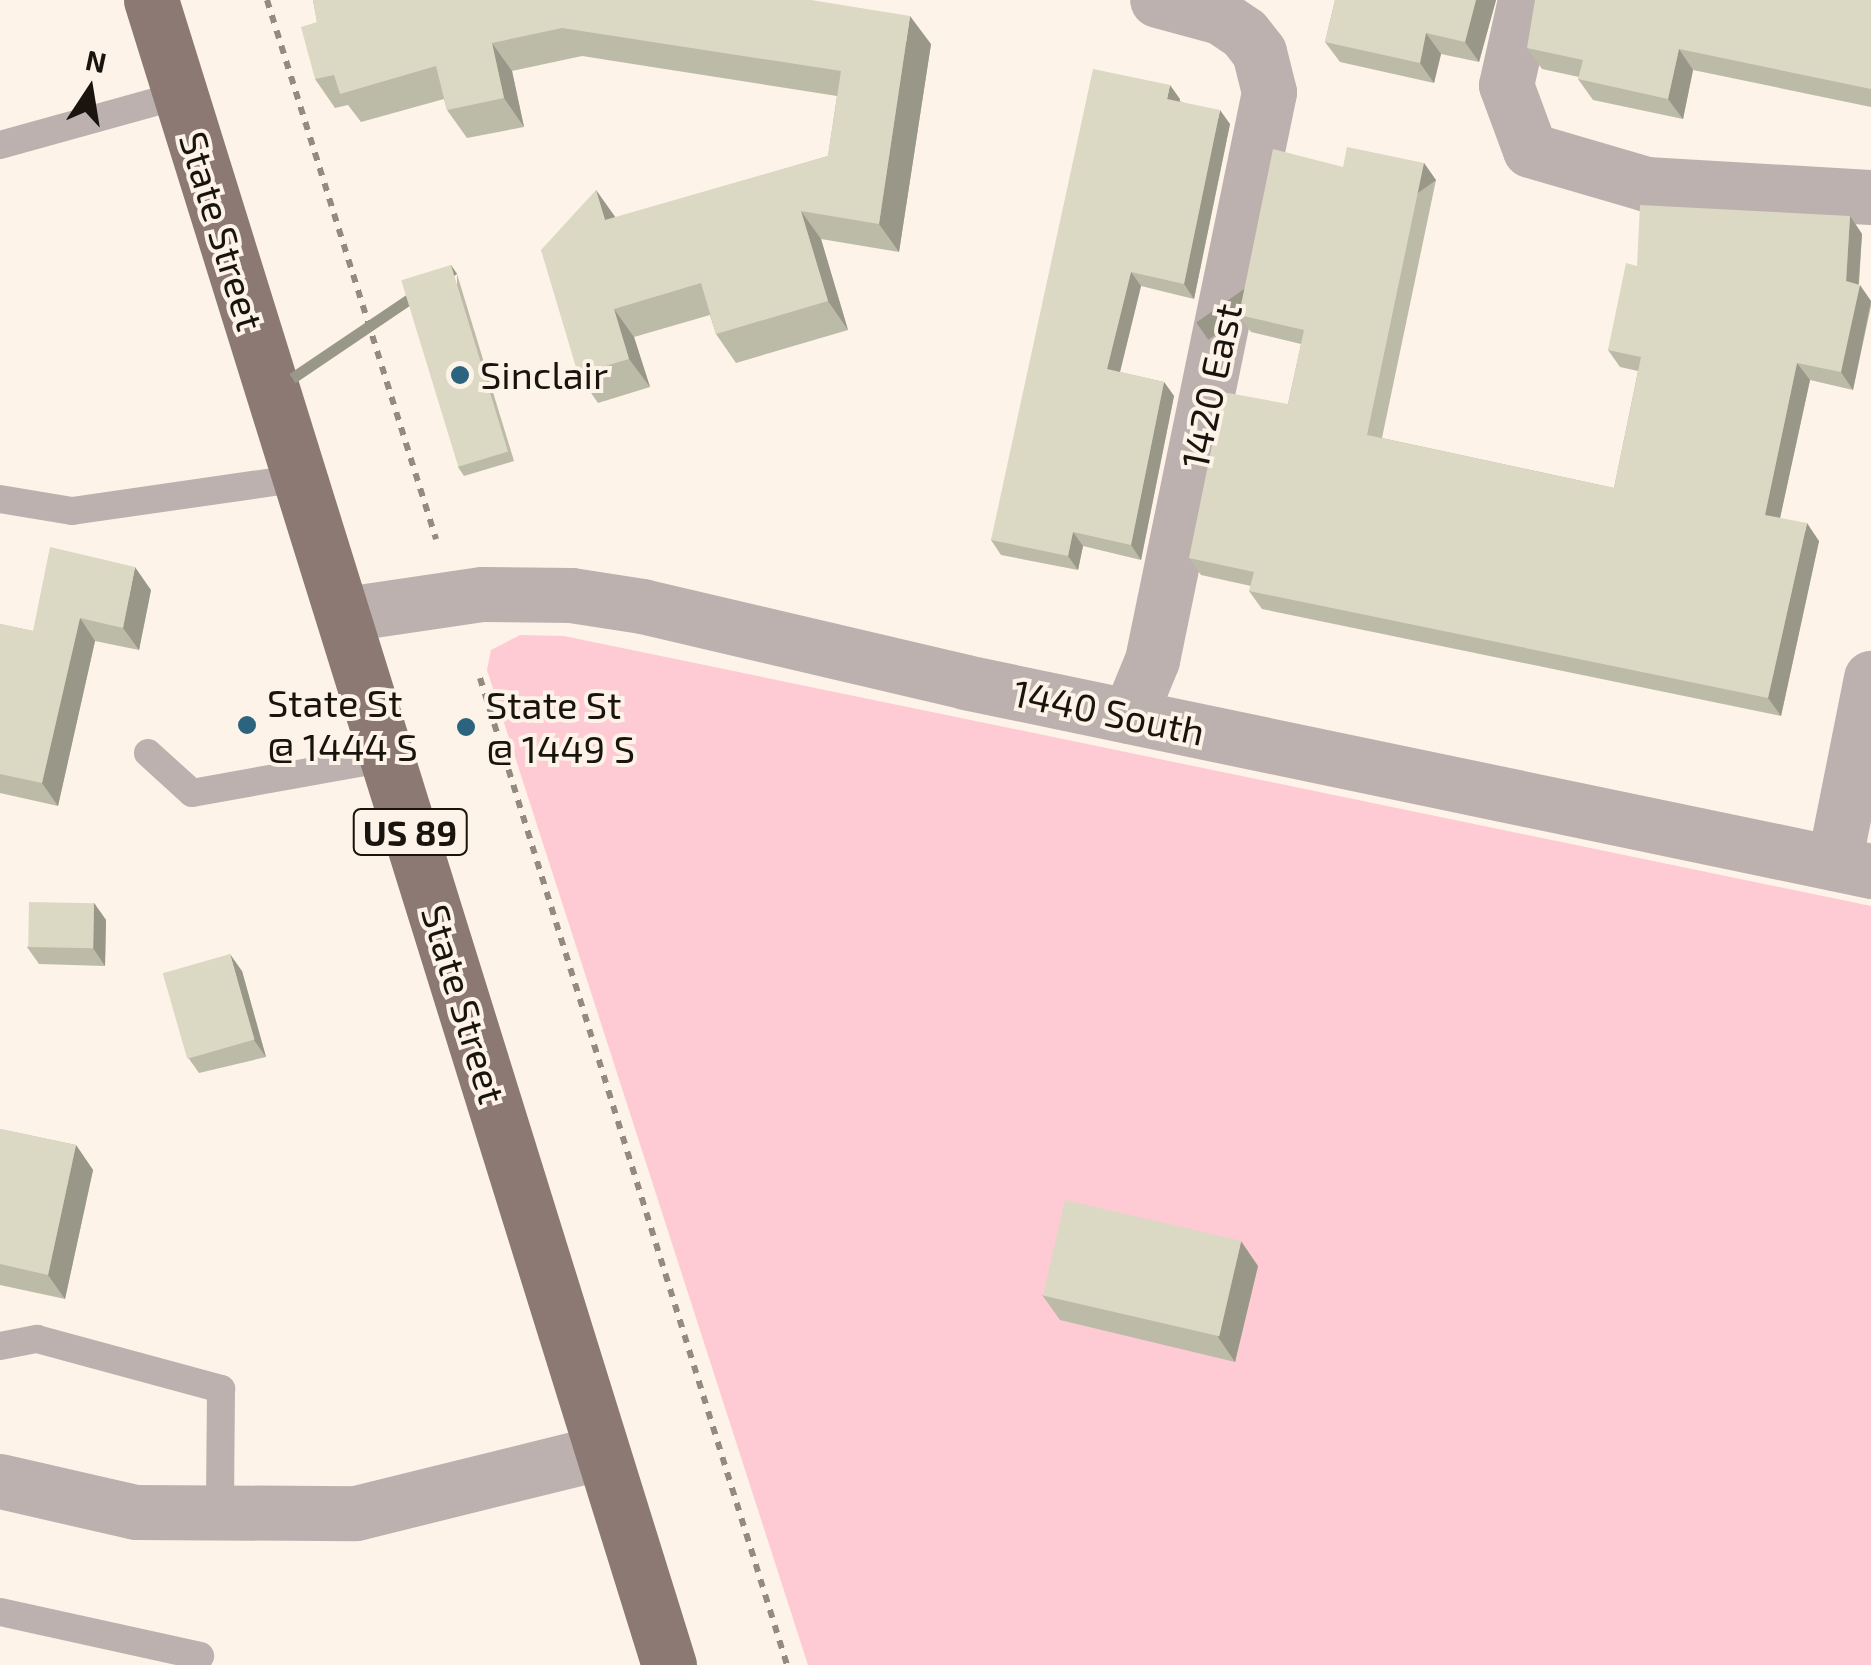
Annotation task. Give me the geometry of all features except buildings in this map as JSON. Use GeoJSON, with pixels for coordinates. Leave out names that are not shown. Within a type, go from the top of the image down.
{"type":"FeatureCollection","features":[{"type":"Feature","properties":{"kind":"main road","name":"State Street"},"geometry":{"type":"LineString","coordinates":[[151,0],[346,614],[387,758],[669,1665]]}},
{"type":"Feature","properties":{"kind":"street","name":"1420 East"},"geometry":{"type":"LineString","coordinates":[[1129,716],[1152,660],[1268,117],[1259,52],[1220,18],[1157,0]]}},
{"type":"Feature","properties":{"kind":"street"},"geometry":{"type":"LineString","coordinates":[[1525,0],[1506,85],[1530,150],[1646,184],[1871,197]]}},
{"type":"Feature","properties":{"kind":"street","name":"1440 South"},"geometry":{"type":"LineString","coordinates":[[346,614],[449,596],[571,594],[1129,716],[1852,867]]}},
{"type":"Feature","properties":{"kind":"street"},"geometry":{"type":"LineString","coordinates":[[1852,867],[1871,678]]}},
{"type":"Feature","properties":{"kind":"street"},"geometry":{"type":"LineString","coordinates":[[0,1481],[135,1512],[356,1513],[602,1452]]}},
{"type":"Feature","properties":{"kind":"lane"},"geometry":{"type":"LineString","coordinates":[[0,145],[180,95]]}},
{"type":"Feature","properties":{"kind":"lane"},"geometry":{"type":"LineString","coordinates":[[0,499],[72,511],[300,478]]}},
{"type":"Feature","properties":{"kind":"lane"},"geometry":{"type":"LineString","coordinates":[[148,753],[192,793],[387,758]]}},
{"type":"Feature","properties":{"kind":"lane"},"geometry":{"type":"LineString","coordinates":[[0,1346],[38,1338],[221,1389],[220,1513]]}},
{"type":"Feature","properties":{"kind":"lane"},"geometry":{"type":"LineString","coordinates":[[0,1612],[200,1656]]}},
{"type":"Feature","properties":{"kind":"path"},"geometry":{"type":"LineString","coordinates":[[267,0],[436,540]]}},
{"type":"Feature","properties":{"kind":"path"},"geometry":{"type":"LineString","coordinates":[[480,678],[787,1665]]}},
{"type":"Feature","properties":{"kind":"shaded area"},"geometry":{"type":"Polygon","coordinates":[[[520,635],[564,636],[1871,906],[1871,1665],[808,1665],[487,670],[491,650],[520,635]]]}},
{"type":"Feature","properties":{"kind":"place","name":"Sinclair"},"geometry":{"type":"Point","coordinates":[460,375]}},
{"type":"Feature","properties":{"kind":"place","name":"State St @ 1444 S"},"geometry":{"type":"Point","coordinates":[247,725]}},
{"type":"Feature","properties":{"kind":"place","name":"State St @ 1449 S"},"geometry":{"type":"Point","coordinates":[466,727]}}]}
